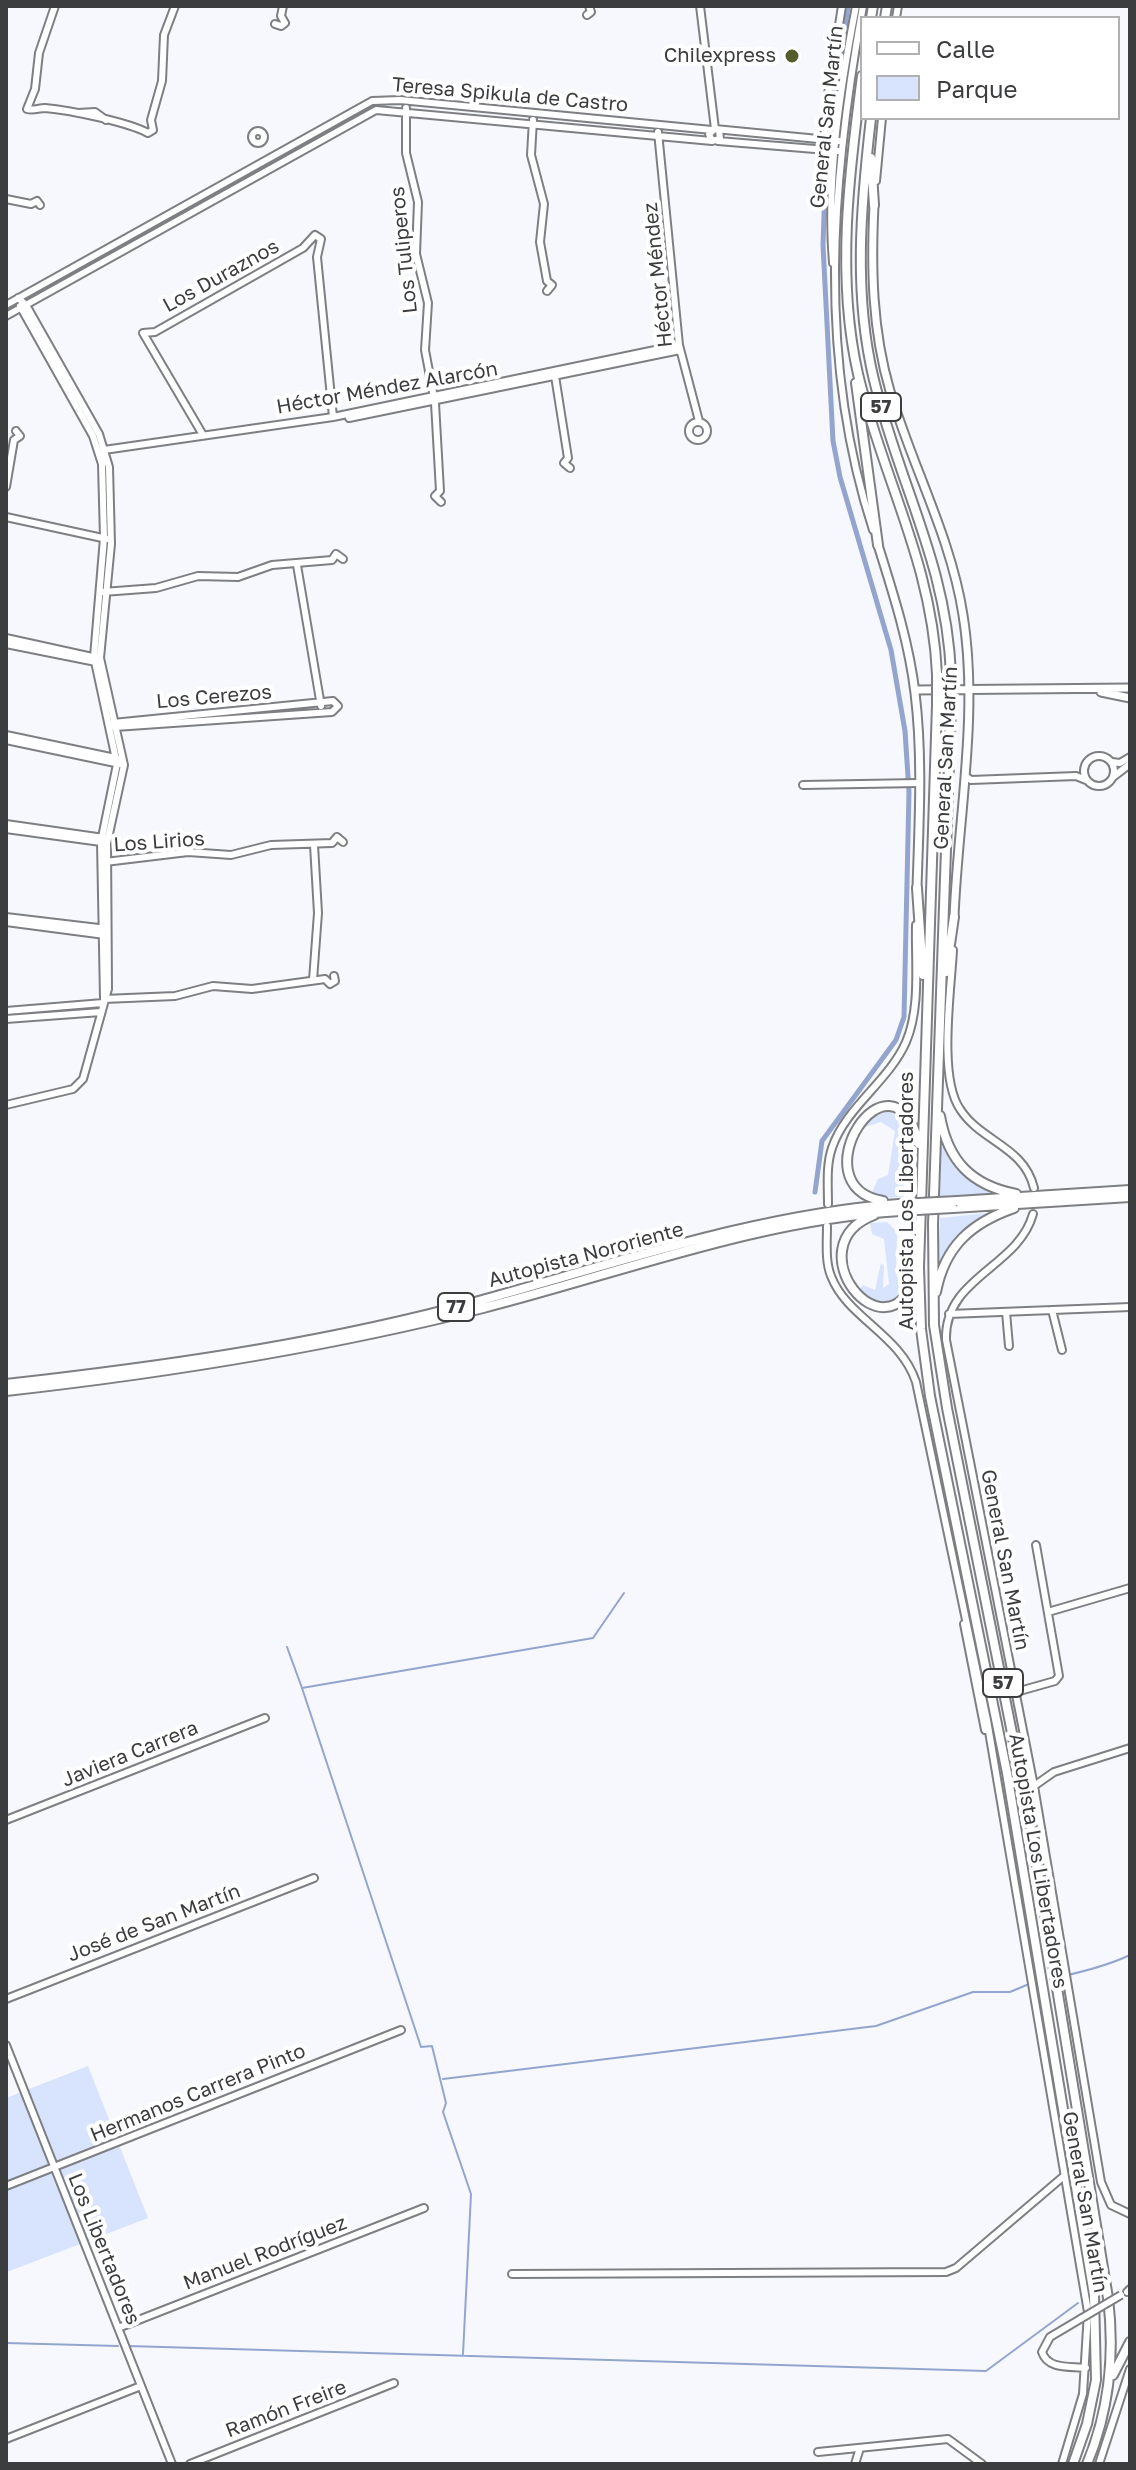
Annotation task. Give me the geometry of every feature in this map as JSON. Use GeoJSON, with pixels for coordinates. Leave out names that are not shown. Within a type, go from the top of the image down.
{"type":"FeatureCollection","features":[{"type":"Feature","properties":{"kind":"highway","name":"Autopista Los Libertadores"},"geometry":{"type":"LineString","coordinates":[[860,100],[847,255],[853,346],[867,406],[925,578],[937,674],[919,1267],[922,1338],[930,1396],[1002,1743],[1097,2323],[1094,2391],[1073,2464]]}},
{"type":"Feature","properties":{"kind":"highway","name":"Autopista Los Libertadores"},"geometry":{"type":"LineString","coordinates":[[871,120],[861,257],[865,333],[882,409],[937,573],[948,627],[951,675],[933,1308],[944,1396],[1021,1772],[1110,2310],[1111,2352],[1106,2403],[1087,2464]]}},
{"type":"Feature","properties":{"kind":"highway"},"geometry":{"type":"LineString","coordinates":[[869,131],[874,205]]}},
{"type":"Feature","properties":{"kind":"highway"},"geometry":{"type":"LineString","coordinates":[[853,346],[878,545]]}},
{"type":"Feature","properties":{"kind":"highway"},"geometry":{"type":"LineString","coordinates":[[917,888],[926,1005]]}},
{"type":"Feature","properties":{"kind":"highway"},"geometry":{"type":"LineString","coordinates":[[940,1008],[954,917]]}},
{"type":"Feature","properties":{"kind":"highway"},"geometry":{"type":"LineString","coordinates":[[937,1096],[946,1143],[964,1171],[1000,1190],[1036,1192]]}},
{"type":"Feature","properties":{"kind":"highway"},"geometry":{"type":"LineString","coordinates":[[900,1208],[869,1198],[853,1185],[848,1167],[856,1126],[864,1116],[876,1109],[899,1111],[913,1124],[922,1153]]}},
{"type":"Feature","properties":{"kind":"highway","name":"Autopista Nororiente"},"geometry":{"type":"LineString","coordinates":[[955,1204],[1036,1192],[1130,1190]]}},
{"type":"Feature","properties":{"kind":"highway","name":"Autopista Nororiente"},"geometry":{"type":"LineString","coordinates":[[6,1384],[175,1363],[323,1337],[438,1311],[791,1218],[955,1204],[1027,1204],[1130,1197]]}},
{"type":"Feature","properties":{"kind":"highway"},"geometry":{"type":"LineString","coordinates":[[933,1308],[943,1265],[959,1240],[982,1221],[1027,1204]]}},
{"type":"Feature","properties":{"kind":"highway","name":"Autopista Nororiente"},"geometry":{"type":"LineString","coordinates":[[6,1391],[164,1372],[304,1349],[460,1314],[789,1226],[900,1208]]}},
{"type":"Feature","properties":{"kind":"highway"},"geometry":{"type":"LineString","coordinates":[[884,1212],[857,1223],[844,1239],[843,1258],[854,1293],[872,1306],[892,1305],[909,1292],[919,1267]]}},
{"type":"Feature","properties":{"kind":"highway"},"geometry":{"type":"LineString","coordinates":[[1106,2403],[1116,2366],[1130,2342]]}},
{"type":"Feature","properties":{"kind":"main road","name":"General San Martín"},"geometry":{"type":"LineString","coordinates":[[874,205],[873,290],[881,353],[894,405],[940,532],[959,596],[966,640],[966,780],[954,917]]}},
{"type":"Feature","properties":{"kind":"main road","name":"General San Martín"},"geometry":{"type":"LineString","coordinates":[[878,545],[905,635],[915,690],[919,783],[917,888]]}},
{"type":"Feature","properties":{"kind":"main road"},"geometry":{"type":"LineString","coordinates":[[915,690],[1130,688]]}},
{"type":"Feature","properties":{"kind":"main road"},"geometry":{"type":"LineString","coordinates":[[1095,690],[1130,698]]}},
{"type":"Feature","properties":{"kind":"street"},"geometry":{"type":"LineString","coordinates":[[55,6],[39,53],[33,95],[27,109],[42,108],[76,114],[93,111],[106,120],[139,127],[151,133],[151,120],[163,75],[164,35],[175,6]]}},
{"type":"Feature","properties":{"kind":"street"},"geometry":{"type":"LineString","coordinates":[[281,16],[283,6]]}},
{"type":"Feature","properties":{"kind":"street"},"geometry":{"type":"LineString","coordinates":[[700,6],[715,130],[721,136],[715,141]]}},
{"type":"Feature","properties":{"kind":"street"},"geometry":{"type":"LineString","coordinates":[[821,198],[821,152],[842,6]]}},
{"type":"Feature","properties":{"kind":"street","name":"General San Martín"},"geometry":{"type":"LineString","coordinates":[[856,6],[839,151],[835,345],[843,415],[855,471],[878,545]]}},
{"type":"Feature","properties":{"kind":"street","name":"General San Martín"},"geometry":{"type":"LineString","coordinates":[[840,142],[860,24]]}},
{"type":"Feature","properties":{"kind":"street"},"geometry":{"type":"LineString","coordinates":[[33,95],[42,108]]}},
{"type":"Feature","properties":{"kind":"street","name":"Teresa Spikula de Castro"},"geometry":{"type":"LineString","coordinates":[[6,305],[367,102],[407,101],[840,142]]}},
{"type":"Feature","properties":{"kind":"street","name":"Los Tuliperos"},"geometry":{"type":"LineString","coordinates":[[407,101],[406,153],[418,202],[416,258],[428,303],[425,350],[434,400],[440,491]]}},
{"type":"Feature","properties":{"kind":"street","name":"Teresa Spikula de Castro"},"geometry":{"type":"LineString","coordinates":[[6,316],[371,111],[406,110],[821,152],[839,151]]}},
{"type":"Feature","properties":{"kind":"street"},"geometry":{"type":"LineString","coordinates":[[533,113],[531,155],[544,204],[540,242],[547,281]]}},
{"type":"Feature","properties":{"kind":"street","name":"General San Martín"},"geometry":{"type":"LineString","coordinates":[[874,205],[882,120]]}},
{"type":"Feature","properties":{"kind":"street","name":"Héctor Méndez"},"geometry":{"type":"LineString","coordinates":[[657,125],[680,348],[699,421]]}},
{"type":"Feature","properties":{"kind":"street"},"geometry":{"type":"LineString","coordinates":[[688,139],[689,127]]}},
{"type":"Feature","properties":{"kind":"street"},"geometry":{"type":"LineString","coordinates":[[261,142],[276,164]]}},
{"type":"Feature","properties":{"kind":"street"},"geometry":{"type":"LineString","coordinates":[[6,199],[31,204]]}},
{"type":"Feature","properties":{"kind":"street"},"geometry":{"type":"LineString","coordinates":[[166,215],[171,223]]}},
{"type":"Feature","properties":{"kind":"street","name":"Los Duraznos"},"geometry":{"type":"LineString","coordinates":[[203,437],[152,344],[144,340],[142,334],[155,332],[303,248],[312,237],[319,236],[317,257]]}},
{"type":"Feature","properties":{"kind":"street","name":"Los Duraznos"},"geometry":{"type":"LineString","coordinates":[[303,248],[313,251],[317,257]]}},
{"type":"Feature","properties":{"kind":"street"},"geometry":{"type":"LineString","coordinates":[[317,257],[334,419]]}},
{"type":"Feature","properties":{"kind":"street"},"geometry":{"type":"LineString","coordinates":[[6,1105],[78,1086],[103,1001],[107,932],[105,840],[120,761],[97,660],[108,539],[103,452],[18,298]]}},
{"type":"Feature","properties":{"kind":"street","name":"Héctor Méndez Alarcón"},"geometry":{"type":"LineString","coordinates":[[103,452],[334,419],[680,348]]}},
{"type":"Feature","properties":{"kind":"street"},"geometry":{"type":"LineString","coordinates":[[555,375],[568,458]]}},
{"type":"Feature","properties":{"kind":"street"},"geometry":{"type":"LineString","coordinates":[[6,487],[14,440]]}},
{"type":"Feature","properties":{"kind":"street"},"geometry":{"type":"LineString","coordinates":[[6,517],[108,539]]}},
{"type":"Feature","properties":{"kind":"street"},"geometry":{"type":"LineString","coordinates":[[102,592],[160,588],[198,576],[238,577],[272,565],[332,560]]}},
{"type":"Feature","properties":{"kind":"street","name":"Los Cerezos"},"geometry":{"type":"LineString","coordinates":[[113,725],[325,707],[297,565]]}},
{"type":"Feature","properties":{"kind":"street"},"geometry":{"type":"LineString","coordinates":[[6,641],[97,660]]}},
{"type":"Feature","properties":{"kind":"street"},"geometry":{"type":"LineString","coordinates":[[6,737],[120,761]]}},
{"type":"Feature","properties":{"kind":"street"},"geometry":{"type":"LineString","coordinates":[[1072,776],[1093,757],[1120,763],[1130,757]]}},
{"type":"Feature","properties":{"kind":"street"},"geometry":{"type":"LineString","coordinates":[[1110,761],[1113,777]]}},
{"type":"Feature","properties":{"kind":"street"},"geometry":{"type":"LineString","coordinates":[[966,780],[1072,776],[1101,786],[1130,764]]}},
{"type":"Feature","properties":{"kind":"street"},"geometry":{"type":"LineString","coordinates":[[1084,768],[1086,780]]}},
{"type":"Feature","properties":{"kind":"street"},"geometry":{"type":"LineString","coordinates":[[803,785],[919,783]]}},
{"type":"Feature","properties":{"kind":"street"},"geometry":{"type":"LineString","coordinates":[[6,826],[105,840]]}},
{"type":"Feature","properties":{"kind":"street","name":"Los Lirios"},"geometry":{"type":"LineString","coordinates":[[104,862],[188,852],[231,855],[271,845],[332,843]]}},
{"type":"Feature","properties":{"kind":"street"},"geometry":{"type":"LineString","coordinates":[[313,980],[318,913],[314,845]]}},
{"type":"Feature","properties":{"kind":"street","name":"General San Martín"},"geometry":{"type":"LineString","coordinates":[[828,1204],[829,1160],[836,1139],[895,1062],[911,1030],[917,888]]}},
{"type":"Feature","properties":{"kind":"street","name":"General San Martín"},"geometry":{"type":"LineString","coordinates":[[954,917],[949,1067],[952,1093],[968,1120],[1019,1158],[1036,1192]]}},
{"type":"Feature","properties":{"kind":"street"},"geometry":{"type":"LineString","coordinates":[[6,920],[107,932]]}},
{"type":"Feature","properties":{"kind":"street"},"geometry":{"type":"LineString","coordinates":[[6,1011],[175,996],[213,986],[257,989],[325,979]]}},
{"type":"Feature","properties":{"kind":"street"},"geometry":{"type":"LineString","coordinates":[[6,1019],[101,1012]]}},
{"type":"Feature","properties":{"kind":"street"},"geometry":{"type":"LineString","coordinates":[[949,1314],[966,1287],[1018,1243],[1033,1214]]}},
{"type":"Feature","properties":{"kind":"street","name":"General San Martín"},"geometry":{"type":"LineString","coordinates":[[827,1226],[828,1264],[835,1285],[897,1347],[914,1374],[993,1755],[1088,2312],[1086,2368],[1078,2415],[1062,2464]]}},
{"type":"Feature","properties":{"kind":"street"},"geometry":{"type":"LineString","coordinates":[[949,1314],[1130,1307]]}},
{"type":"Feature","properties":{"kind":"street"},"geometry":{"type":"LineString","coordinates":[[1052,1310],[1062,1350]]}},
{"type":"Feature","properties":{"kind":"street"},"geometry":{"type":"LineString","coordinates":[[1006,1312],[1009,1346]]}},
{"type":"Feature","properties":{"kind":"street","name":"General San Martín"},"geometry":{"type":"LineString","coordinates":[[949,1314],[946,1333],[950,1367],[1034,1786],[1101,2186],[1111,2205],[1130,2214]]}},
{"type":"Feature","properties":{"kind":"street"},"geometry":{"type":"LineString","coordinates":[[1016,1692],[1058,1678],[1036,1545]]}},
{"type":"Feature","properties":{"kind":"street"},"geometry":{"type":"LineString","coordinates":[[1048,1612],[1130,1588]]}},
{"type":"Feature","properties":{"kind":"street","name":"Javiera Carrera"},"geometry":{"type":"LineString","coordinates":[[6,1820],[265,1718]]}},
{"type":"Feature","properties":{"kind":"street"},"geometry":{"type":"LineString","coordinates":[[1034,1786],[1051,1773],[1130,1748]]}},
{"type":"Feature","properties":{"kind":"street","name":"José de San Martín"},"geometry":{"type":"LineString","coordinates":[[6,1999],[314,1878]]}},
{"type":"Feature","properties":{"kind":"street","name":"Hermanos Carrera Pinto"},"geometry":{"type":"LineString","coordinates":[[6,2186],[401,2030]]}},
{"type":"Feature","properties":{"kind":"street","name":"Los Libertadores"},"geometry":{"type":"LineString","coordinates":[[6,2045],[172,2464]]}},
{"type":"Feature","properties":{"kind":"street"},"geometry":{"type":"LineString","coordinates":[[512,2274],[946,2272],[956,2268],[1064,2176]]}},
{"type":"Feature","properties":{"kind":"street","name":"Manuel Rodríguez"},"geometry":{"type":"LineString","coordinates":[[118,2328],[424,2208]]}},
{"type":"Feature","properties":{"kind":"street"},"geometry":{"type":"LineString","coordinates":[[1086,2368],[1053,2365],[1042,2352],[1050,2337],[1127,2292]]}},
{"type":"Feature","properties":{"kind":"street"},"geometry":{"type":"LineString","coordinates":[[1099,2464],[1130,2369]]}},
{"type":"Feature","properties":{"kind":"street","name":"Ramón Freire"},"geometry":{"type":"LineString","coordinates":[[190,2464],[394,2383]]}},
{"type":"Feature","properties":{"kind":"street"},"geometry":{"type":"LineString","coordinates":[[6,2439],[141,2386]]}},
{"type":"Feature","properties":{"kind":"street"},"geometry":{"type":"LineString","coordinates":[[818,2452],[948,2439],[982,2464]]}},
{"type":"Feature","properties":{"kind":"street"},"geometry":{"type":"LineString","coordinates":[[855,2464],[860,2448]]}},
{"type":"Feature","properties":{"kind":"green space"},"geometry":{"type":"Polygon","coordinates":[[[888,1111],[902,1119],[904,1197],[885,1198],[872,1192],[878,1179],[888,1175],[895,1131],[881,1122],[862,1128],[865,1120],[888,1111]]]}},
{"type":"Feature","properties":{"kind":"green space"},"geometry":{"type":"Polygon","coordinates":[[[941,1128],[948,1150],[960,1169],[976,1183],[998,1190],[998,1195],[940,1196],[941,1128]]]}},
{"type":"Feature","properties":{"kind":"green space"},"geometry":{"type":"Polygon","coordinates":[[[987,1213],[957,1237],[937,1277],[940,1218],[987,1213]]]}},
{"type":"Feature","properties":{"kind":"green space"},"geometry":{"type":"Polygon","coordinates":[[[887,1222],[897,1232],[896,1272],[901,1293],[890,1303],[880,1303],[859,1290],[863,1285],[875,1290],[881,1263],[884,1266],[883,1288],[889,1284],[884,1239],[872,1234],[870,1223],[887,1222]]]}},
{"type":"Feature","properties":{"kind":"green space"},"geometry":{"type":"Polygon","coordinates":[[[88,2066],[148,2218],[7,2272],[6,2098],[88,2066]]]}},
{"type":"Feature","properties":{"kind":"waterway"},"geometry":{"type":"LineString","coordinates":[[830,133],[848,6]]}},
{"type":"Feature","properties":{"kind":"waterway"},"geometry":{"type":"LineString","coordinates":[[815,1192],[822,1141],[896,1040],[904,1017],[909,792],[905,731],[891,650],[840,477],[833,441],[823,245],[826,157]]}},
{"type":"Feature","properties":{"kind":"waterway"},"geometry":{"type":"LineString","coordinates":[[287,1647],[302,1688],[593,1638],[624,1593]]}},
{"type":"Feature","properties":{"kind":"waterway"},"geometry":{"type":"LineString","coordinates":[[302,1688],[421,2047],[432,2046],[446,2103],[443,2112],[471,2194],[463,2354]]}},
{"type":"Feature","properties":{"kind":"waterway"},"geometry":{"type":"LineString","coordinates":[[1059,1977],[1130,1955]]}},
{"type":"Feature","properties":{"kind":"waterway"},"geometry":{"type":"LineString","coordinates":[[443,2079],[876,2026],[973,1992],[1010,1992],[1029,1984]]}},
{"type":"Feature","properties":{"kind":"waterway"},"geometry":{"type":"LineString","coordinates":[[128,2346],[986,2371],[1078,2303]]}},
{"type":"Feature","properties":{"kind":"waterway"},"geometry":{"type":"LineString","coordinates":[[6,2343],[118,2346]]}},
{"type":"Feature","properties":{"kind":"place","name":"Chilexpress"},"geometry":{"type":"Point","coordinates":[792,56]}}]}
